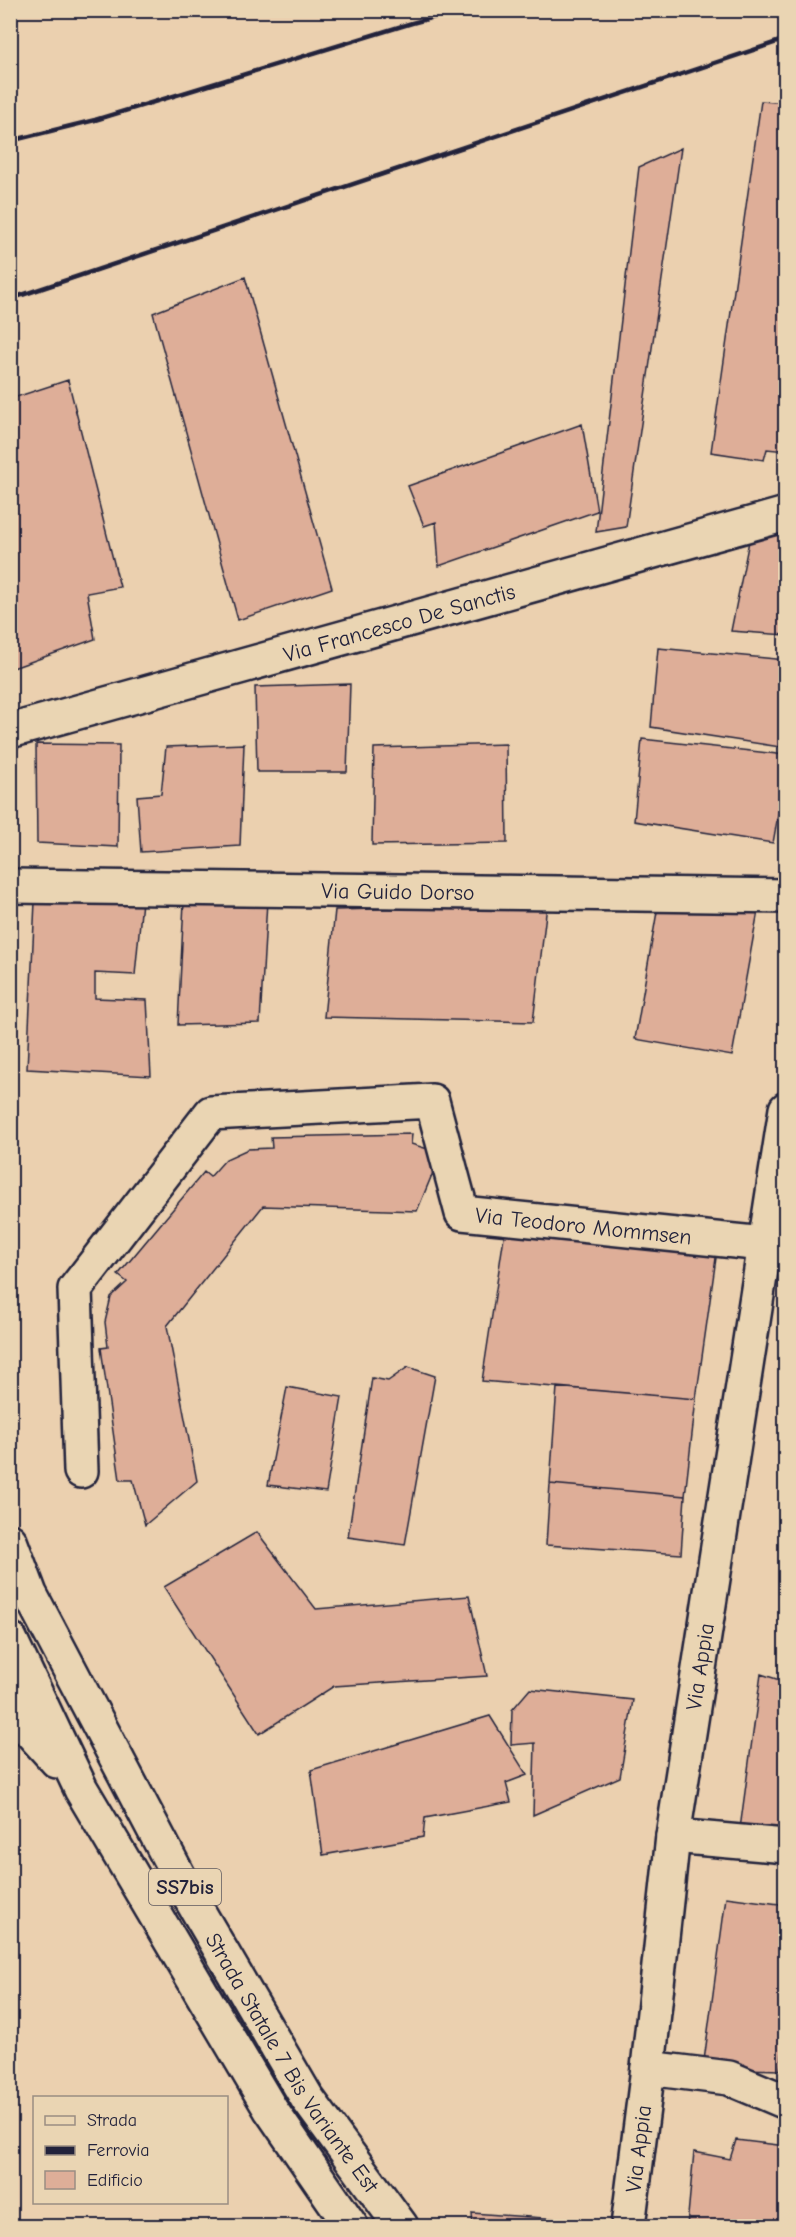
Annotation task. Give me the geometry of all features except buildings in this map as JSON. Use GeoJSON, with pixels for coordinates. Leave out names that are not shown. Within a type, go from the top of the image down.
{"type":"FeatureCollection","features":[{"type":"Feature","properties":{"kind":"main road","name":"Via Francesco De Sanctis"},"geometry":{"type":"LineString","coordinates":[[10,731],[786,514]]}},
{"type":"Feature","properties":{"kind":"main road","name":"Via Guido Dorso"},"geometry":{"type":"LineString","coordinates":[[10,886],[786,896]]}},
{"type":"Feature","properties":{"kind":"main road","name":"Via Teodoro Mommsen"},"geometry":{"type":"LineString","coordinates":[[81,1471],[75,1289],[211,1113],[432,1101],[462,1213],[772,1231]]}},
{"type":"Feature","properties":{"kind":"main road","name":"Via Appia"},"geometry":{"type":"LineString","coordinates":[[628,2226],[673,1836],[772,1231],[786,1109]]}},
{"type":"Feature","properties":{"kind":"main road","name":"Strada Statale 7 Bis Variante Est"},"geometry":{"type":"LineString","coordinates":[[10,1541],[30,1593],[188,1893],[307,2098],[397,2221]]}},
{"type":"Feature","properties":{"kind":"main road","name":"Strada Statale 7 Bis Variante Est"},"geometry":{"type":"LineString","coordinates":[[10,1639],[81,1789],[271,2110],[351,2226]]}},
{"type":"Feature","properties":{"kind":"main road"},"geometry":{"type":"LineString","coordinates":[[10,1709],[81,1789]]}},
{"type":"Feature","properties":{"kind":"main road"},"geometry":{"type":"LineString","coordinates":[[673,1836],[786,1846]]}},
{"type":"Feature","properties":{"kind":"main road"},"geometry":{"type":"LineString","coordinates":[[648,2068],[729,2078],[786,2102]]}},
{"type":"Feature","properties":{"kind":"railway"},"geometry":{"type":"LineString","coordinates":[[10,141],[95,120],[461,10]]}},
{"type":"Feature","properties":{"kind":"railway"},"geometry":{"type":"LineString","coordinates":[[10,299],[786,39]]}}]}
